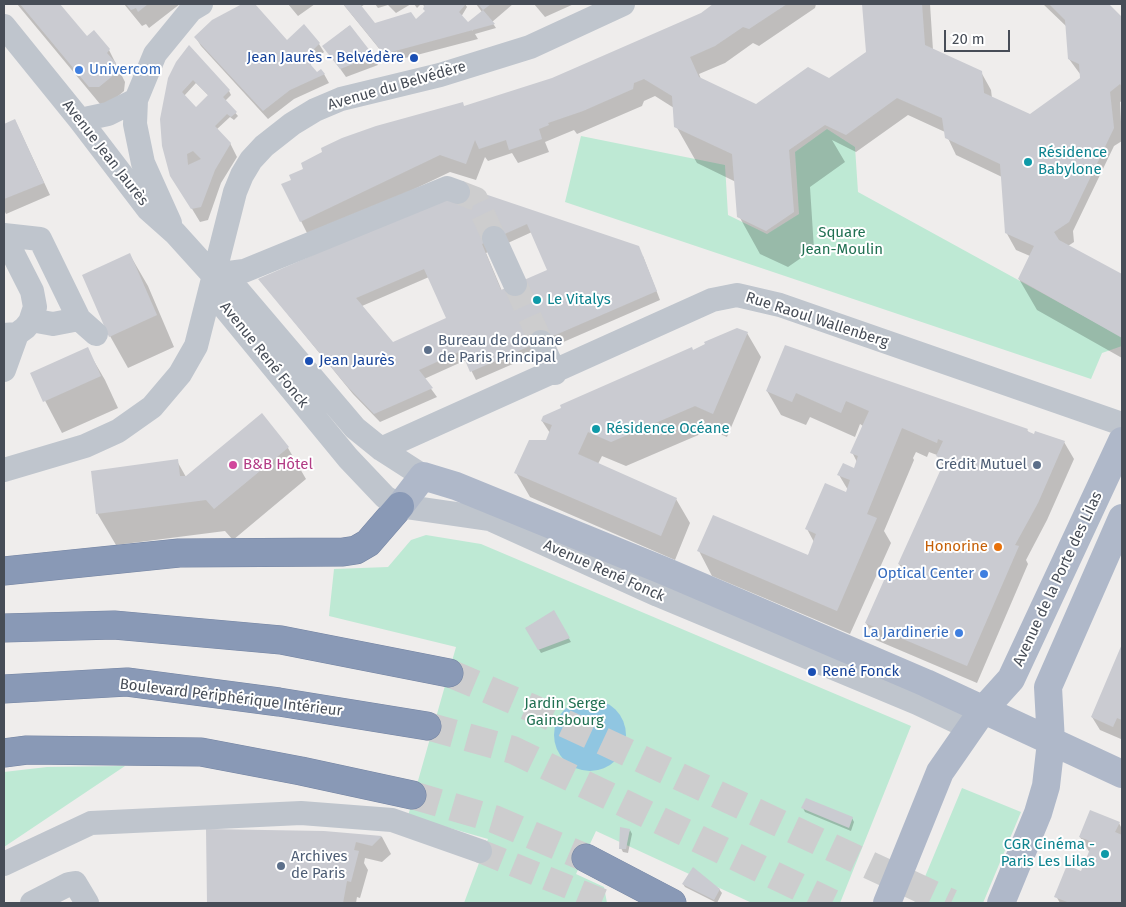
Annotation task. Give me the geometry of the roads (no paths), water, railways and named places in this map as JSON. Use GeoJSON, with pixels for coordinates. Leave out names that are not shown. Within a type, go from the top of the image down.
{"type":"FeatureCollection","features":[{"type":"Feature","properties":{"kind":"highway"},"geometry":{"type":"LineString","coordinates":[[4,571],[179,553],[343,552],[356,550],[368,543],[400,506]]}},
{"type":"Feature","properties":{"kind":"highway"},"geometry":{"type":"LineString","coordinates":[[4,628],[114,625],[281,640],[449,674]]}},
{"type":"Feature","properties":{"kind":"highway","name":"Boulevard Périphérique Intérieur"},"geometry":{"type":"LineString","coordinates":[[4,689],[127,682],[279,702],[427,726]]}},
{"type":"Feature","properties":{"kind":"highway"},"geometry":{"type":"LineString","coordinates":[[4,753],[27,750],[201,752],[320,774],[412,795]]}},
{"type":"Feature","properties":{"kind":"highway"},"geometry":{"type":"LineString","coordinates":[[586,858],[672,903]]}},
{"type":"Feature","properties":{"kind":"main road","name":"Avenue de la Porte des Lilas"},"geometry":{"type":"LineString","coordinates":[[887,903],[940,772],[977,719],[1011,679],[1122,441]]}},
{"type":"Feature","properties":{"kind":"main road"},"geometry":{"type":"LineString","coordinates":[[400,506],[423,476]]}},
{"type":"Feature","properties":{"kind":"main road","name":"Avenue René Fonck"},"geometry":{"type":"LineString","coordinates":[[423,476],[456,486],[667,572],[977,719]]}},
{"type":"Feature","properties":{"kind":"main road"},"geometry":{"type":"LineString","coordinates":[[1001,903],[1038,813],[1046,786],[1051,742],[1048,688],[1122,518]]}},
{"type":"Feature","properties":{"kind":"main road"},"geometry":{"type":"LineString","coordinates":[[977,719],[1051,742],[1122,774]]}},
{"type":"Feature","properties":{"kind":"street"},"geometry":{"type":"LineString","coordinates":[[175,233],[143,163],[134,124],[136,100],[155,54],[191,10],[201,4]]}},
{"type":"Feature","properties":{"kind":"street","name":"Avenue du Belvédère"},"geometry":{"type":"LineString","coordinates":[[4,470],[85,446],[118,430],[152,407],[180,374],[196,346],[234,192],[242,175],[264,146],[292,124],[315,110],[341,99],[440,75],[530,47],[623,4]]}},
{"type":"Feature","properties":{"kind":"street","name":"Avenue Jean Jaurès"},"geometry":{"type":"LineString","coordinates":[[4,26],[80,120],[148,209],[175,233],[213,274]]}},
{"type":"Feature","properties":{"kind":"street"},"geometry":{"type":"LineString","coordinates":[[80,120],[108,114],[136,100]]}},
{"type":"Feature","properties":{"kind":"street"},"geometry":{"type":"LineString","coordinates":[[213,274],[244,271],[447,188],[458,192]]}},
{"type":"Feature","properties":{"kind":"street"},"geometry":{"type":"LineString","coordinates":[[4,236],[40,239],[87,327],[53,324],[17,330]]}},
{"type":"Feature","properties":{"kind":"street"},"geometry":{"type":"LineString","coordinates":[[4,236],[32,291],[36,307],[17,330],[4,370]]}},
{"type":"Feature","properties":{"kind":"street"},"geometry":{"type":"LineString","coordinates":[[494,238],[515,284]]}},
{"type":"Feature","properties":{"kind":"street","name":"Avenue René Fonck"},"geometry":{"type":"LineString","coordinates":[[213,274],[236,288],[355,428],[381,449],[423,476]]}},
{"type":"Feature","properties":{"kind":"street","name":"Avenue René Fonck"},"geometry":{"type":"LineString","coordinates":[[213,274],[219,301],[234,320],[374,488],[400,506],[490,519],[658,595],[917,703],[977,719]]}},
{"type":"Feature","properties":{"kind":"street","name":"Rue Raoul Wallenberg"},"geometry":{"type":"LineString","coordinates":[[381,449],[555,373],[712,300],[737,295],[780,305],[1122,424]]}},
{"type":"Feature","properties":{"kind":"street"},"geometry":{"type":"LineString","coordinates":[[540,342],[555,373]]}},
{"type":"Feature","properties":{"kind":"street"},"geometry":{"type":"LineString","coordinates":[[4,864],[90,823],[302,813],[392,820],[480,850]]}},
{"type":"Feature","properties":{"kind":"street"},"geometry":{"type":"LineString","coordinates":[[32,903],[69,884],[75,883],[87,903]]}},
{"type":"Feature","properties":{"kind":"water"},"geometry":{"type":"Polygon","coordinates":[[[597,699],[616,709],[624,721],[626,735],[624,749],[616,761],[604,769],[583,771],[564,761],[556,749],[554,728],[564,709],[576,701],[597,699]]]}},
{"type":"Feature","properties":{"kind":"tunnel"},"geometry":{"type":"LineString","coordinates":[[458,192],[476,199],[494,238]]}},
{"type":"Feature","properties":{"kind":"tunnel"},"geometry":{"type":"LineString","coordinates":[[515,284],[541,342]]}},
{"type":"Feature","properties":{"kind":"tunnel"},"geometry":{"type":"LineString","coordinates":[[449,673],[534,709],[951,903]]}},
{"type":"Feature","properties":{"kind":"tunnel"},"geometry":{"type":"LineString","coordinates":[[427,726],[513,750],[832,903]]}},
{"type":"Feature","properties":{"kind":"tunnel"},"geometry":{"type":"LineString","coordinates":[[412,795],[494,819],[586,858]]}},
{"type":"Feature","properties":{"kind":"tunnel"},"geometry":{"type":"LineString","coordinates":[[480,851],[608,903]]}},
{"type":"Feature","properties":{"kind":"place","name":"Jean Jaurès - Belvédère"},"geometry":{"type":"Point","coordinates":[414,58]}},
{"type":"Feature","properties":{"kind":"place","name":"Univercom"},"geometry":{"type":"Point","coordinates":[79,70]}},
{"type":"Feature","properties":{"kind":"place","name":"Résidence Babylone"},"geometry":{"type":"Point","coordinates":[1028,162]}},
{"type":"Feature","properties":{"kind":"place","name":"Le Vitalys"},"geometry":{"type":"Point","coordinates":[537,300]}},
{"type":"Feature","properties":{"kind":"place","name":"Bureau de douane de Paris Principal"},"geometry":{"type":"Point","coordinates":[428,350]}},
{"type":"Feature","properties":{"kind":"place","name":"Jean Jaurès"},"geometry":{"type":"Point","coordinates":[309,361]}},
{"type":"Feature","properties":{"kind":"place","name":"Résidence Océane"},"geometry":{"type":"Point","coordinates":[596,429]}},
{"type":"Feature","properties":{"kind":"place","name":"B&B Hôtel"},"geometry":{"type":"Point","coordinates":[233,465]}},
{"type":"Feature","properties":{"kind":"place","name":"Crédit Mutuel"},"geometry":{"type":"Point","coordinates":[1037,465]}},
{"type":"Feature","properties":{"kind":"place","name":"Honorine"},"geometry":{"type":"Point","coordinates":[998,547]}},
{"type":"Feature","properties":{"kind":"place","name":"Optical Center"},"geometry":{"type":"Point","coordinates":[984,574]}},
{"type":"Feature","properties":{"kind":"place","name":"La Jardinerie"},"geometry":{"type":"Point","coordinates":[959,633]}},
{"type":"Feature","properties":{"kind":"place","name":"René Fonck"},"geometry":{"type":"Point","coordinates":[812,672]}},
{"type":"Feature","properties":{"kind":"place","name":"CGR Cinéma - Paris Les Lilas"},"geometry":{"type":"Point","coordinates":[1105,854]}},
{"type":"Feature","properties":{"kind":"place","name":"Archives de Paris"},"geometry":{"type":"Point","coordinates":[281,866]}},
{"type":"Feature","properties":{"kind":"park label","name":"Square Jean-Moulin"},"geometry":{"type":"Point","coordinates":[842,242]}},
{"type":"Feature","properties":{"kind":"park label","name":"Jardin Serge Gainsbourg"},"geometry":{"type":"Point","coordinates":[565,712]}}]}
